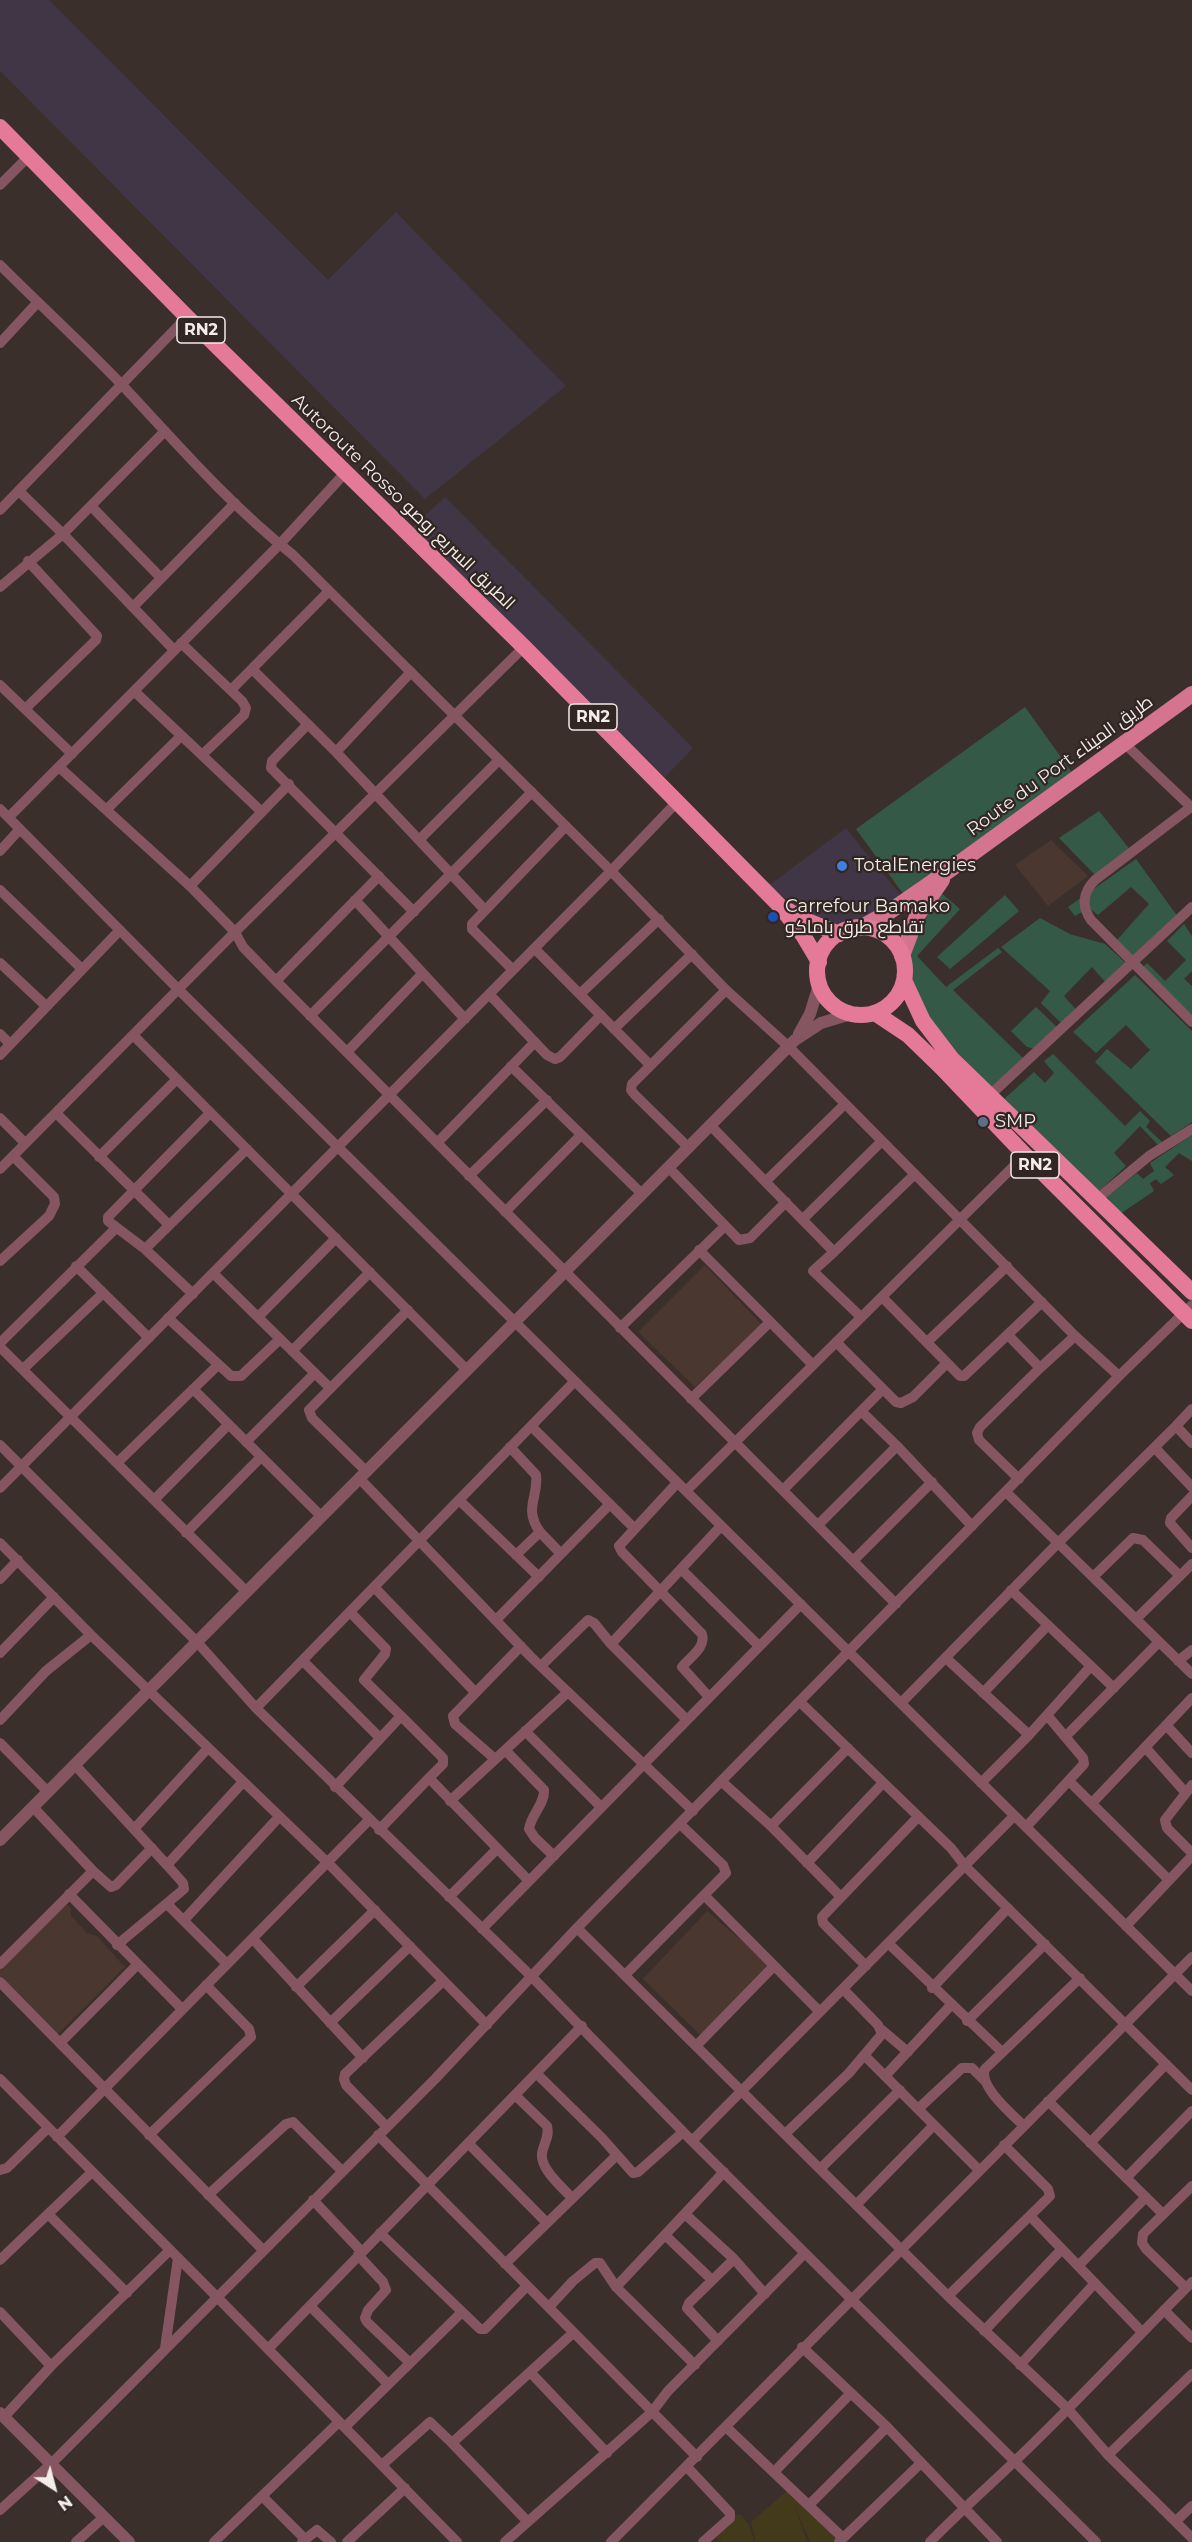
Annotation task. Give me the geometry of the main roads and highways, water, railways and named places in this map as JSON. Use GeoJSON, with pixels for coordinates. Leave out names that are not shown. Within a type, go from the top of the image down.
{"type":"FeatureCollection","features":[{"type":"Feature","properties":{"kind":"highway","name":"Autoroute Rosso الطريق السريع روصو"},"geometry":{"type":"LineString","coordinates":[[0,127],[187,317],[524,647],[779,904],[803,935],[819,962]]}},
{"type":"Feature","properties":{"kind":"highway","name":"Autoroute Rosso الطريق السريع روصو"},"geometry":{"type":"LineString","coordinates":[[779,904],[800,918],[839,934]]}},
{"type":"Feature","properties":{"kind":"highway"},"geometry":{"type":"LineString","coordinates":[[860,928],[874,929],[886,935],[896,944],[902,956],[904,980],[899,992],[891,1002],[875,1012],[851,1014],[839,1009],[829,1001],[819,985],[819,962],[826,946],[839,934],[860,928]]}},
{"type":"Feature","properties":{"kind":"highway","name":"RN2"},"geometry":{"type":"LineString","coordinates":[[904,980],[914,1005],[952,1059],[1192,1292]]}},
{"type":"Feature","properties":{"kind":"highway","name":"RN2"},"geometry":{"type":"LineString","coordinates":[[875,1012],[917,1043],[1025,1155],[1189,1313]]}},
{"type":"Feature","properties":{"kind":"main road","name":"Route du Port طريق الميناء"},"geometry":{"type":"LineString","coordinates":[[860,928],[889,912],[951,869],[1192,694]]}},
{"type":"Feature","properties":{"kind":"main road","name":"Route du Port طريق الميناء"},"geometry":{"type":"LineString","coordinates":[[902,956],[925,903],[951,869]]}},
{"type":"Feature","properties":{"kind":"place","name":"TotalEnergies"},"geometry":{"type":"Point","coordinates":[842,866]}},
{"type":"Feature","properties":{"kind":"place","name":"Carrefour Bamako تقاطع طرق باماكو"},"geometry":{"type":"Point","coordinates":[773,917]}},
{"type":"Feature","properties":{"kind":"place","name":"SMP"},"geometry":{"type":"Point","coordinates":[983,1122]}}]}
